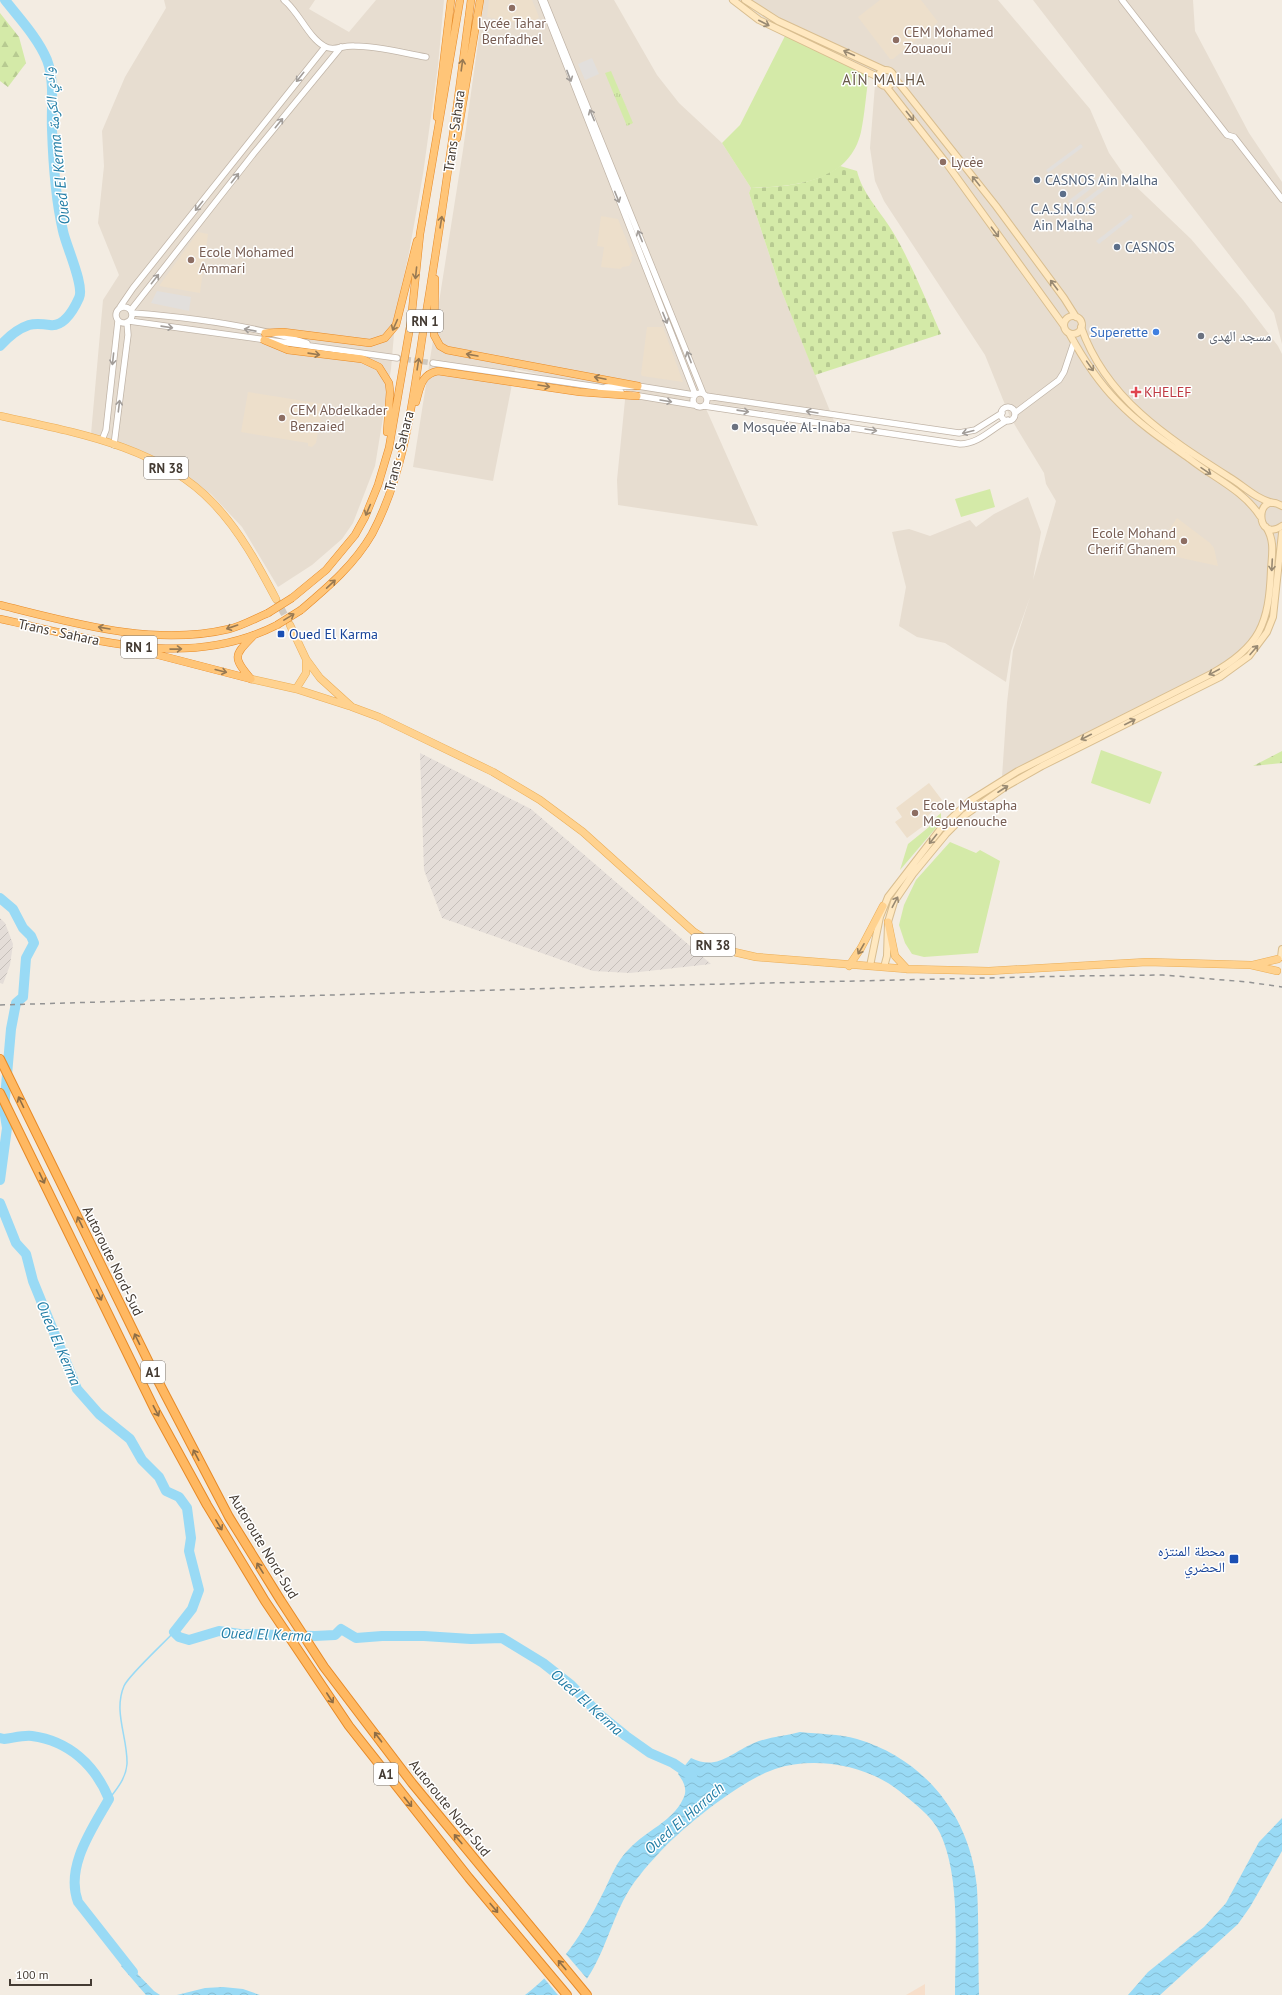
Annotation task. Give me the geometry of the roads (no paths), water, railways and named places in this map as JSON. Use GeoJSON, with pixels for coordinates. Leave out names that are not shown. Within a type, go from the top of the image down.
{"type":"FeatureCollection","features":[{"type":"Feature","properties":{"kind":"highway"},"geometry":{"type":"LineString","coordinates":[[432,171],[441,76],[451,0]]}},
{"type":"Feature","properties":{"kind":"highway","name":"Trans - Sahara"},"geometry":{"type":"LineString","coordinates":[[0,605],[66,621],[150,635],[186,635],[230,629],[268,613],[292,598],[326,570],[355,535],[365,517],[378,486],[389,448],[411,321],[420,234],[432,171],[460,0]]}},
{"type":"Feature","properties":{"kind":"highway","name":"Trans - Sahara"},"geometry":{"type":"LineString","coordinates":[[0,619],[116,644],[166,649],[194,649],[222,645],[255,634],[277,624],[301,610],[341,575],[372,534],[389,494],[403,445],[437,245],[471,0]]}},
{"type":"Feature","properties":{"kind":"highway"},"geometry":{"type":"LineString","coordinates":[[445,191],[461,118],[480,0]]}},
{"type":"Feature","properties":{"kind":"highway"},"geometry":{"type":"LineString","coordinates":[[264,337],[283,332],[370,343],[386,338],[396,325],[413,252],[420,234]]}},
{"type":"Feature","properties":{"kind":"highway"},"geometry":{"type":"LineString","coordinates":[[437,245],[434,335],[440,346],[453,352],[638,386]]}},
{"type":"Feature","properties":{"kind":"highway"},"geometry":{"type":"LineString","coordinates":[[264,337],[288,350],[362,359],[379,367],[389,383],[390,392],[387,433],[389,448]]}},
{"type":"Feature","properties":{"kind":"highway"},"geometry":{"type":"LineString","coordinates":[[403,445],[422,382],[428,374],[438,371],[580,392],[637,396]]}},
{"type":"Feature","properties":{"kind":"highway"},"geometry":{"type":"LineString","coordinates":[[251,679],[239,665],[237,658],[239,650],[255,634]]}},
{"type":"Feature","properties":{"kind":"highway"},"geometry":{"type":"LineString","coordinates":[[116,644],[251,679]]}},
{"type":"Feature","properties":{"kind":"highway","name":"Autoroute Nord-Sud"},"geometry":{"type":"LineString","coordinates":[[0,1058],[164,1393],[229,1517],[281,1601],[324,1667],[412,1783],[587,1995]]}},
{"type":"Feature","properties":{"kind":"highway","name":"Autoroute Nord-Sud"},"geometry":{"type":"LineString","coordinates":[[0,1093],[156,1410],[207,1505],[265,1601],[348,1726],[469,1878],[567,1995]]}},
{"type":"Feature","properties":{"kind":"main road"},"geometry":{"type":"LineString","coordinates":[[733,0],[759,20],[878,77],[880,82],[885,85],[947,164],[1069,333],[1105,387],[1118,402],[1191,460],[1239,492],[1252,504],[1273,542],[1268,608],[1256,637],[1246,649],[1227,665],[1018,771],[970,801],[942,827],[897,884],[883,906],[862,948],[849,966]]}},
{"type":"Feature","properties":{"kind":"main road"},"geometry":{"type":"LineString","coordinates":[[745,0],[778,21],[884,70],[892,72],[894,77],[996,206],[1064,298],[1080,321],[1081,327],[1090,347],[1116,389],[1138,412],[1197,458],[1261,499],[1282,506]]}},
{"type":"Feature","properties":{"kind":"main road"},"geometry":{"type":"LineString","coordinates":[[878,77],[880,72],[884,70]]}},
{"type":"Feature","properties":{"kind":"main road"},"geometry":{"type":"LineString","coordinates":[[885,85],[892,83],[894,77]]}},
{"type":"Feature","properties":{"kind":"main road"},"geometry":{"type":"LineString","coordinates":[[1064,326],[1066,319],[1076,317]]}},
{"type":"Feature","properties":{"kind":"main road"},"geometry":{"type":"LineString","coordinates":[[1069,333],[1076,333],[1081,327]]}},
{"type":"Feature","properties":{"kind":"main road","name":"RN 38"},"geometry":{"type":"LineString","coordinates":[[0,416],[102,440],[171,470],[194,486],[212,502],[240,535],[276,599]]}},
{"type":"Feature","properties":{"kind":"main road"},"geometry":{"type":"LineString","coordinates":[[1260,516],[1263,509],[1273,503]]}},
{"type":"Feature","properties":{"kind":"main road"},"geometry":{"type":"LineString","coordinates":[[1266,527],[1276,529],[1282,526]]}},
{"type":"Feature","properties":{"kind":"main road"},"geometry":{"type":"LineString","coordinates":[[884,967],[887,956],[888,922],[894,902],[906,884],[946,834],[964,815],[1005,787],[1042,766],[1220,677],[1239,665],[1259,645],[1273,617],[1282,533]]}},
{"type":"Feature","properties":{"kind":"main road","name":"RN 38"},"geometry":{"type":"LineString","coordinates":[[290,625],[306,659],[320,678],[352,707],[379,717],[493,772],[540,800],[583,832],[650,894],[694,932],[708,942],[727,950],[756,957],[849,966],[907,969],[990,971],[1147,962],[1251,965],[1279,973]]}},
{"type":"Feature","properties":{"kind":"main road"},"geometry":{"type":"LineString","coordinates":[[296,690],[306,673],[306,659]]}},
{"type":"Feature","properties":{"kind":"main road"},"geometry":{"type":"LineString","coordinates":[[251,679],[296,690],[352,707]]}},
{"type":"Feature","properties":{"kind":"main road"},"geometry":{"type":"LineString","coordinates":[[1103,728],[1106,735]]}},
{"type":"Feature","properties":{"kind":"main road"},"geometry":{"type":"LineString","coordinates":[[870,966],[883,906]]}},
{"type":"Feature","properties":{"kind":"main road"},"geometry":{"type":"LineString","coordinates":[[888,922],[895,956],[907,969]]}},
{"type":"Feature","properties":{"kind":"main road","name":"RN 38"},"geometry":{"type":"LineString","coordinates":[[1251,965],[1281,955]]}},
{"type":"Feature","properties":{"kind":"main road","name":"RN 38"},"geometry":{"type":"LineString","coordinates":[[1279,973],[1275,965],[1281,955]]}},
{"type":"Feature","properties":{"kind":"street"},"geometry":{"type":"LineString","coordinates":[[284,0],[295,11],[318,41],[325,47],[333,49],[357,46],[426,57]]}},
{"type":"Feature","properties":{"kind":"street"},"geometry":{"type":"LineString","coordinates":[[541,0],[695,394],[692,400],[694,405]]}},
{"type":"Feature","properties":{"kind":"street"},"geometry":{"type":"LineString","coordinates":[[544,0],[705,394],[707,402],[704,406]]}},
{"type":"Feature","properties":{"kind":"street"},"geometry":{"type":"LineString","coordinates":[[1122,0],[1227,135],[1234,137],[1282,199]]}},
{"type":"Feature","properties":{"kind":"street"},"geometry":{"type":"LineString","coordinates":[[102,440],[106,430],[118,321],[115,314],[133,288],[325,47]]}},
{"type":"Feature","properties":{"kind":"street"},"geometry":{"type":"LineString","coordinates":[[114,445],[128,335],[128,322],[131,312],[341,47]]}},
{"type":"Feature","properties":{"kind":"street"},"geometry":{"type":"LineString","coordinates":[[120,307],[125,306],[131,312],[177,317],[264,337],[397,358]]}},
{"type":"Feature","properties":{"kind":"street"},"geometry":{"type":"LineString","coordinates":[[118,321],[264,337]]}},
{"type":"Feature","properties":{"kind":"street"},"geometry":{"type":"LineString","coordinates":[[433,363],[598,387],[637,396],[700,407],[704,406],[960,444],[978,440],[1008,420],[1014,418],[1015,413],[1059,380],[1064,372],[1074,342]]}},
{"type":"Feature","properties":{"kind":"street"},"geometry":{"type":"LineString","coordinates":[[598,387],[638,386],[705,394],[959,434],[971,432],[1002,413],[1005,408],[1009,407],[1015,413]]}},
{"type":"Feature","properties":{"kind":"street"},"geometry":{"type":"LineString","coordinates":[[1002,413],[1003,418],[1008,420]]}},
{"type":"Feature","properties":{"kind":"water","name":"Oued El Harrach"},"geometry":{"type":"Polygon","coordinates":[[[800,1732],[850,1737],[881,1748],[904,1761],[923,1776],[940,1794],[954,1815],[965,1838],[973,1862],[977,1888],[979,1995],[955,1995],[956,1934],[954,1891],[947,1851],[937,1827],[922,1810],[898,1790],[871,1774],[839,1765],[806,1763],[775,1769],[746,1783],[713,1805],[683,1830],[659,1853],[630,1888],[617,1913],[597,1962],[583,1985],[574,1995],[525,1995],[549,1974],[570,1950],[587,1923],[614,1870],[625,1853],[636,1842],[666,1820],[679,1807],[684,1796],[685,1789],[684,1783],[678,1774],[691,1758],[709,1763],[716,1762],[759,1741],[800,1732]]]}},
{"type":"Feature","properties":{"kind":"water"},"geometry":{"type":"Polygon","coordinates":[[[1282,1818],[1282,1851],[1250,1907],[1238,1924],[1160,1995],[1128,1995],[1148,1972],[1204,1927],[1226,1903],[1259,1842],[1282,1818]]]}},
{"type":"Feature","properties":{"kind":"water"},"geometry":{"type":"Polygon","coordinates":[[[126,1962],[154,1991],[160,1995],[146,1995],[121,1966],[126,1962]]]}},
{"type":"Feature","properties":{"kind":"water"},"geometry":{"type":"Polygon","coordinates":[[[223,1987],[243,1989],[260,1995],[177,1995],[205,1988],[223,1987]]]}},
{"type":"Feature","properties":{"kind":"waterway","name":"Oued El Kerma وادي الكرمة"},"geometry":{"type":"LineString","coordinates":[[0,346],[6,339],[29,325],[55,325],[60,323],[71,312],[79,298],[80,292],[77,275],[63,231],[58,207],[53,154],[52,85],[47,60],[39,44],[28,28],[5,0]]}},
{"type":"Feature","properties":{"kind":"waterway","name":"Oued El Kerma"},"geometry":{"type":"LineString","coordinates":[[0,898],[13,909],[23,928],[31,936],[34,943],[26,958],[23,997],[16,1003],[11,1029],[4,1109],[7,1128],[0,1180]]}},
{"type":"Feature","properties":{"kind":"waterway","name":"Oued El Kerma"},"geometry":{"type":"LineString","coordinates":[[0,1203],[16,1243],[26,1254],[33,1281],[77,1389],[99,1414],[130,1439],[142,1460],[159,1477],[166,1491],[179,1497],[187,1508],[191,1538],[189,1551],[199,1590],[192,1609],[174,1632],[179,1637],[189,1640],[219,1631],[240,1634],[315,1636],[335,1635],[341,1629],[356,1638],[382,1636],[424,1636],[471,1639],[502,1638],[543,1663],[571,1685],[600,1715],[626,1736],[650,1753],[673,1763],[692,1776]]}},
{"type":"Feature","properties":{"kind":"waterway"},"geometry":{"type":"LineString","coordinates":[[109,1799],[123,1779],[127,1764],[127,1754],[120,1715],[121,1696],[124,1686],[139,1667],[174,1632]]}},
{"type":"Feature","properties":{"kind":"waterway"},"geometry":{"type":"LineString","coordinates":[[0,1738],[4,1739],[32,1736],[58,1743],[69,1749],[88,1765],[103,1787],[109,1799],[82,1849],[75,1875],[75,1889],[78,1902],[133,1972]]}},
{"type":"Feature","properties":{"kind":"tunnel"},"geometry":{"type":"LineString","coordinates":[[397,358],[433,363]]}},
{"type":"Feature","properties":{"kind":"tunnel"},"geometry":{"type":"LineString","coordinates":[[276,599],[289,623]]}},
{"type":"Feature","properties":{"kind":"railway"},"geometry":{"type":"LineString","coordinates":[[0,1005],[596,987],[1071,976],[1163,975],[1248,982],[1282,987]]}},
{"type":"Feature","properties":{"kind":"place","name":"Lycée Tahar Benfadhel"},"geometry":{"type":"Point","coordinates":[512,8]}},
{"type":"Feature","properties":{"kind":"place","name":"CEM Mohamed Zouaoui"},"geometry":{"type":"Point","coordinates":[896,40]}},
{"type":"Feature","properties":{"kind":"place","name":"Lycėe"},"geometry":{"type":"Point","coordinates":[943,162]}},
{"type":"Feature","properties":{"kind":"place","name":"CASNOS Ain Malha"},"geometry":{"type":"Point","coordinates":[1037,180]}},
{"type":"Feature","properties":{"kind":"place","name":"C.A.S.N.O.S Ain Malha"},"geometry":{"type":"Point","coordinates":[1063,194]}},
{"type":"Feature","properties":{"kind":"place","name":"CASNOS"},"geometry":{"type":"Point","coordinates":[1117,247]}},
{"type":"Feature","properties":{"kind":"place","name":"Ecole Mohamed Ammari"},"geometry":{"type":"Point","coordinates":[191,260]}},
{"type":"Feature","properties":{"kind":"place","name":"Superette"},"geometry":{"type":"Point","coordinates":[1156,332]}},
{"type":"Feature","properties":{"kind":"place","name":"مسجد الهدى"},"geometry":{"type":"Point","coordinates":[1201,336]}},
{"type":"Feature","properties":{"kind":"place","name":"KHELEF"},"geometry":{"type":"Point","coordinates":[1136,392]}},
{"type":"Feature","properties":{"kind":"place","name":"CEM Abdelkader Benzaied"},"geometry":{"type":"Point","coordinates":[282,418]}},
{"type":"Feature","properties":{"kind":"place","name":"Mosquée Al-Inaba"},"geometry":{"type":"Point","coordinates":[735,427]}},
{"type":"Feature","properties":{"kind":"place","name":"Ecole Mohand Cherif Ghanem"},"geometry":{"type":"Point","coordinates":[1184,541]}},
{"type":"Feature","properties":{"kind":"place","name":"Oued El Karma"},"geometry":{"type":"Point","coordinates":[281,634]}},
{"type":"Feature","properties":{"kind":"place","name":"Ecole Mustapha Meguenouche"},"geometry":{"type":"Point","coordinates":[915,813]}},
{"type":"Feature","properties":{"kind":"place","name":"محطة المنتزه الحضري"},"geometry":{"type":"Point","coordinates":[1234,1559]}},
{"type":"Feature","properties":{"kind":"district","name":"AÏN MALHA"},"geometry":{"type":"Point","coordinates":[884,79]}}]}
